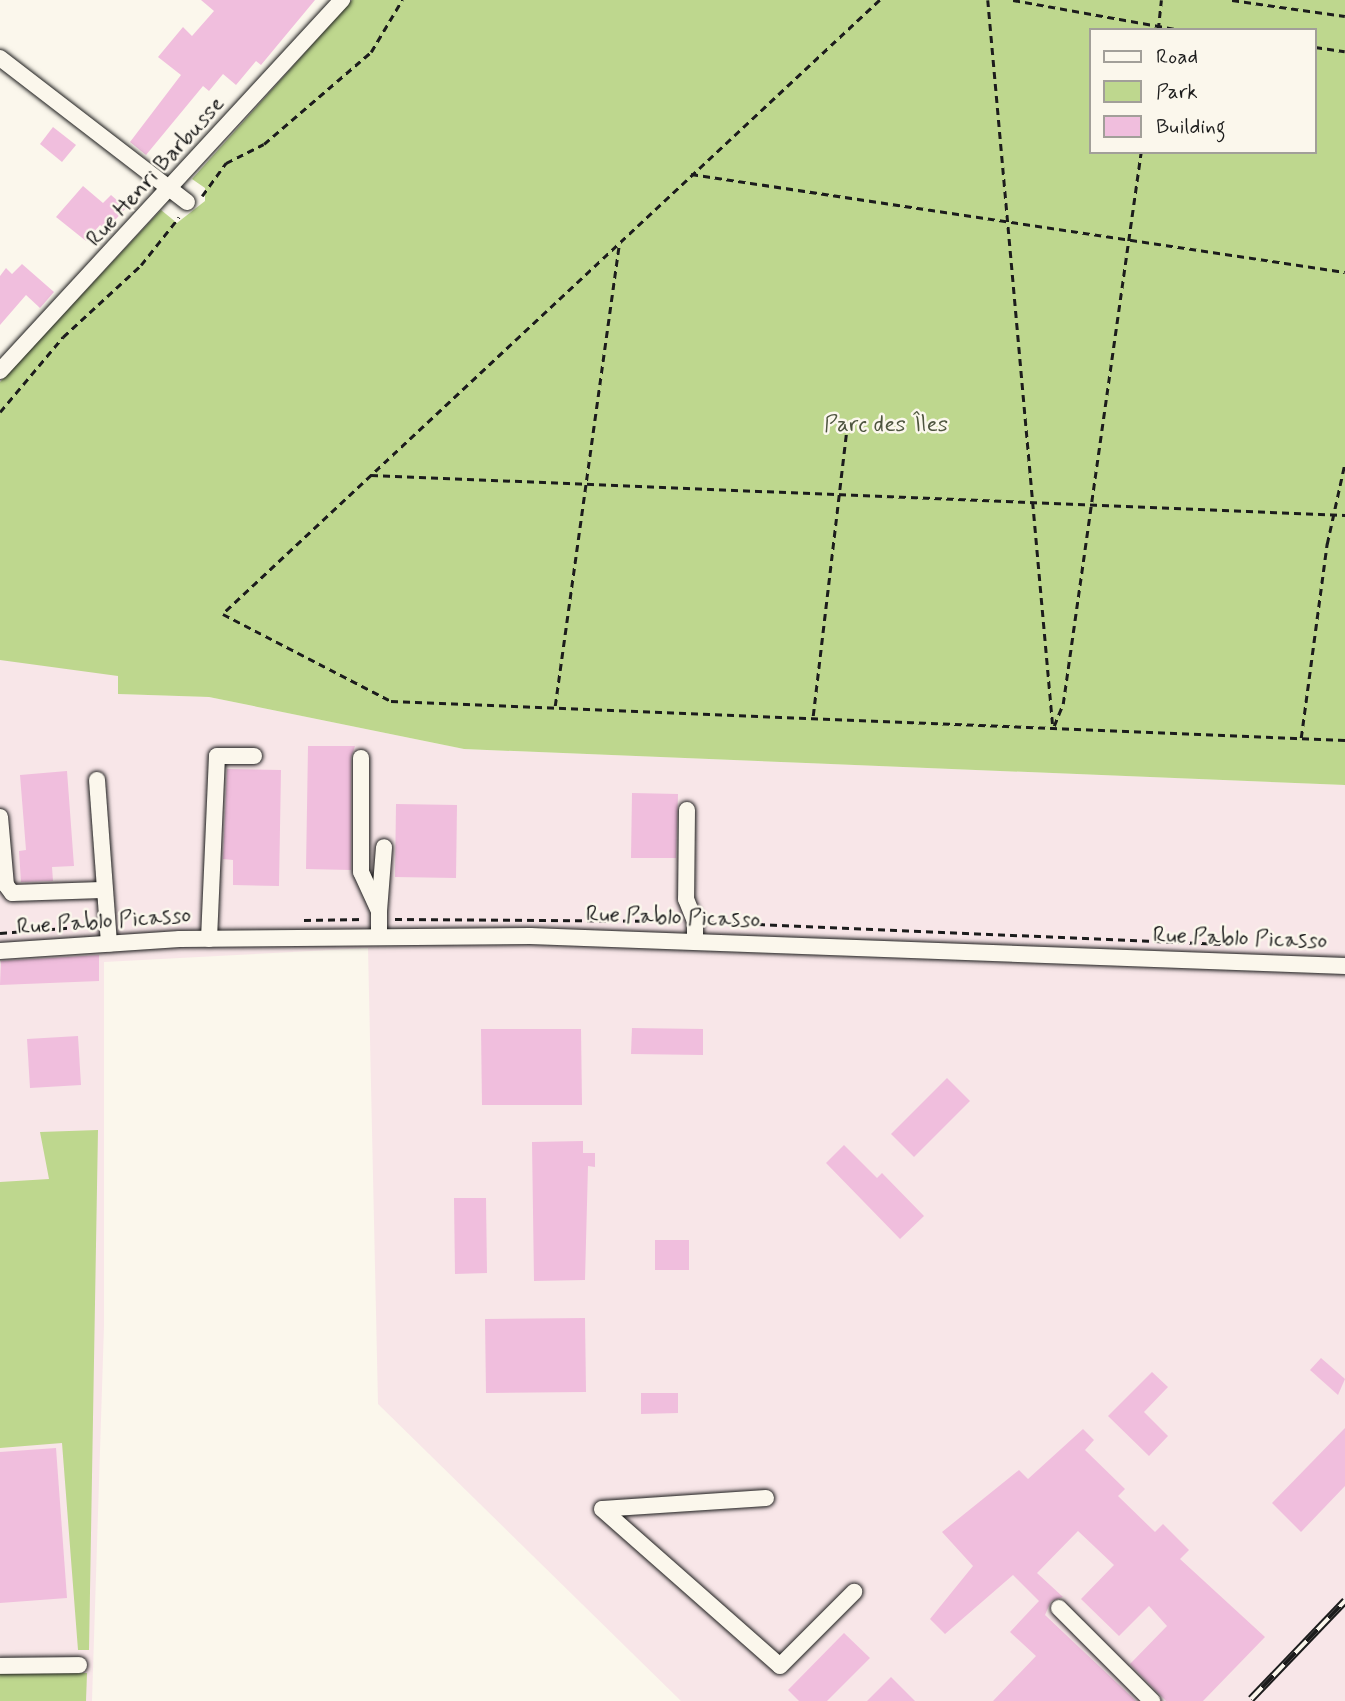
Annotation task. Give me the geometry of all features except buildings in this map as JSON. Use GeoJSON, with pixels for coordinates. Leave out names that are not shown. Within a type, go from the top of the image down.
{"type":"FeatureCollection","features":[{"type":"Feature","properties":{"kind":"street","name":"Rue Henri Barbusse"},"geometry":{"type":"LineString","coordinates":[[0,371],[171,190],[342,0]]}},
{"type":"Feature","properties":{"kind":"street"},"geometry":{"type":"LineString","coordinates":[[0,58],[187,202]]}},
{"type":"Feature","properties":{"kind":"street"},"geometry":{"type":"LineString","coordinates":[[209,939],[218,756],[254,756]]}},
{"type":"Feature","properties":{"kind":"street"},"geometry":{"type":"LineString","coordinates":[[360,758],[361,872],[379,911]]}},
{"type":"Feature","properties":{"kind":"street"},"geometry":{"type":"LineString","coordinates":[[97,780],[102,890],[109,944]]}},
{"type":"Feature","properties":{"kind":"street"},"geometry":{"type":"LineString","coordinates":[[687,810],[686,899],[695,921],[695,940]]}},
{"type":"Feature","properties":{"kind":"street"},"geometry":{"type":"LineString","coordinates":[[0,817],[6,885],[12,893],[102,890]]}},
{"type":"Feature","properties":{"kind":"street"},"geometry":{"type":"LineString","coordinates":[[379,935],[384,847]]}},
{"type":"Feature","properties":{"kind":"street","name":"Rue Pablo Picasso"},"geometry":{"type":"LineString","coordinates":[[0,951],[209,939],[379,935],[695,940],[1345,967]]}},
{"type":"Feature","properties":{"kind":"street"},"geometry":{"type":"LineString","coordinates":[[766,1498],[602,1509],[780,1666],[854,1592]]}},
{"type":"Feature","properties":{"kind":"street"},"geometry":{"type":"LineString","coordinates":[[1059,1608],[1152,1701]]}},
{"type":"Feature","properties":{"kind":"street"},"geometry":{"type":"LineString","coordinates":[[0,1666],[79,1665]]}},
{"type":"Feature","properties":{"kind":"path"},"geometry":{"type":"LineString","coordinates":[[880,0],[223,614],[391,701],[1345,740]]}},
{"type":"Feature","properties":{"kind":"path"},"geometry":{"type":"LineString","coordinates":[[988,0],[1053,727]]}},
{"type":"Feature","properties":{"kind":"path"},"geometry":{"type":"LineString","coordinates":[[1013,0],[1158,28],[1161,0]]}},
{"type":"Feature","properties":{"kind":"path"},"geometry":{"type":"LineString","coordinates":[[1232,0],[1345,16]]}},
{"type":"Feature","properties":{"kind":"path"},"geometry":{"type":"LineString","coordinates":[[1317,47],[1345,51]]}},
{"type":"Feature","properties":{"kind":"path"},"geometry":{"type":"LineString","coordinates":[[1053,727],[1063,705],[1141,154]]}},
{"type":"Feature","properties":{"kind":"path"},"geometry":{"type":"LineString","coordinates":[[691,174],[1345,272]]}},
{"type":"Feature","properties":{"kind":"path"},"geometry":{"type":"LineString","coordinates":[[555,706],[620,243]]}},
{"type":"Feature","properties":{"kind":"path"},"geometry":{"type":"LineString","coordinates":[[813,717],[841,497],[847,427]]}},
{"type":"Feature","properties":{"kind":"path"},"geometry":{"type":"LineString","coordinates":[[1301,738],[1332,514],[1345,462]]}},
{"type":"Feature","properties":{"kind":"path"},"geometry":{"type":"LineString","coordinates":[[371,475],[586,480],[624,489],[1091,503],[1345,515]]}},
{"type":"Feature","properties":{"kind":"shaded area"},"geometry":{"type":"Polygon","coordinates":[[[0,633],[119,637],[119,694],[209,697],[464,749],[1345,785],[1345,1701],[681,1701],[378,1404],[368,948],[104,962],[104,1326],[92,1701],[0,1701],[0,633]]]}},
{"type":"Feature","properties":{"kind":"green space","name":"Parc des Îles"},"geometry":{"type":"Polygon","coordinates":[[[352,0],[1345,0],[1345,785],[464,749],[209,697],[118,694],[118,676],[0,660],[0,382],[161,210],[177,223],[205,201],[205,188],[192,179],[352,0]]]}},
{"type":"Feature","properties":{"kind":"green space"},"geometry":{"type":"Polygon","coordinates":[[[98,1130],[89,1650],[78,1650],[62,1443],[0,1448],[0,1182],[49,1179],[40,1132],[98,1130]]]}},
{"type":"Feature","properties":{"kind":"green space"},"geometry":{"type":"Polygon","coordinates":[[[0,1673],[87,1673],[86,1701],[0,1701],[0,1673]]]}},
{"type":"Feature","properties":{"kind":"railway"},"geometry":{"type":"LineString","coordinates":[[1251,1699],[1345,1601]]}}]}
